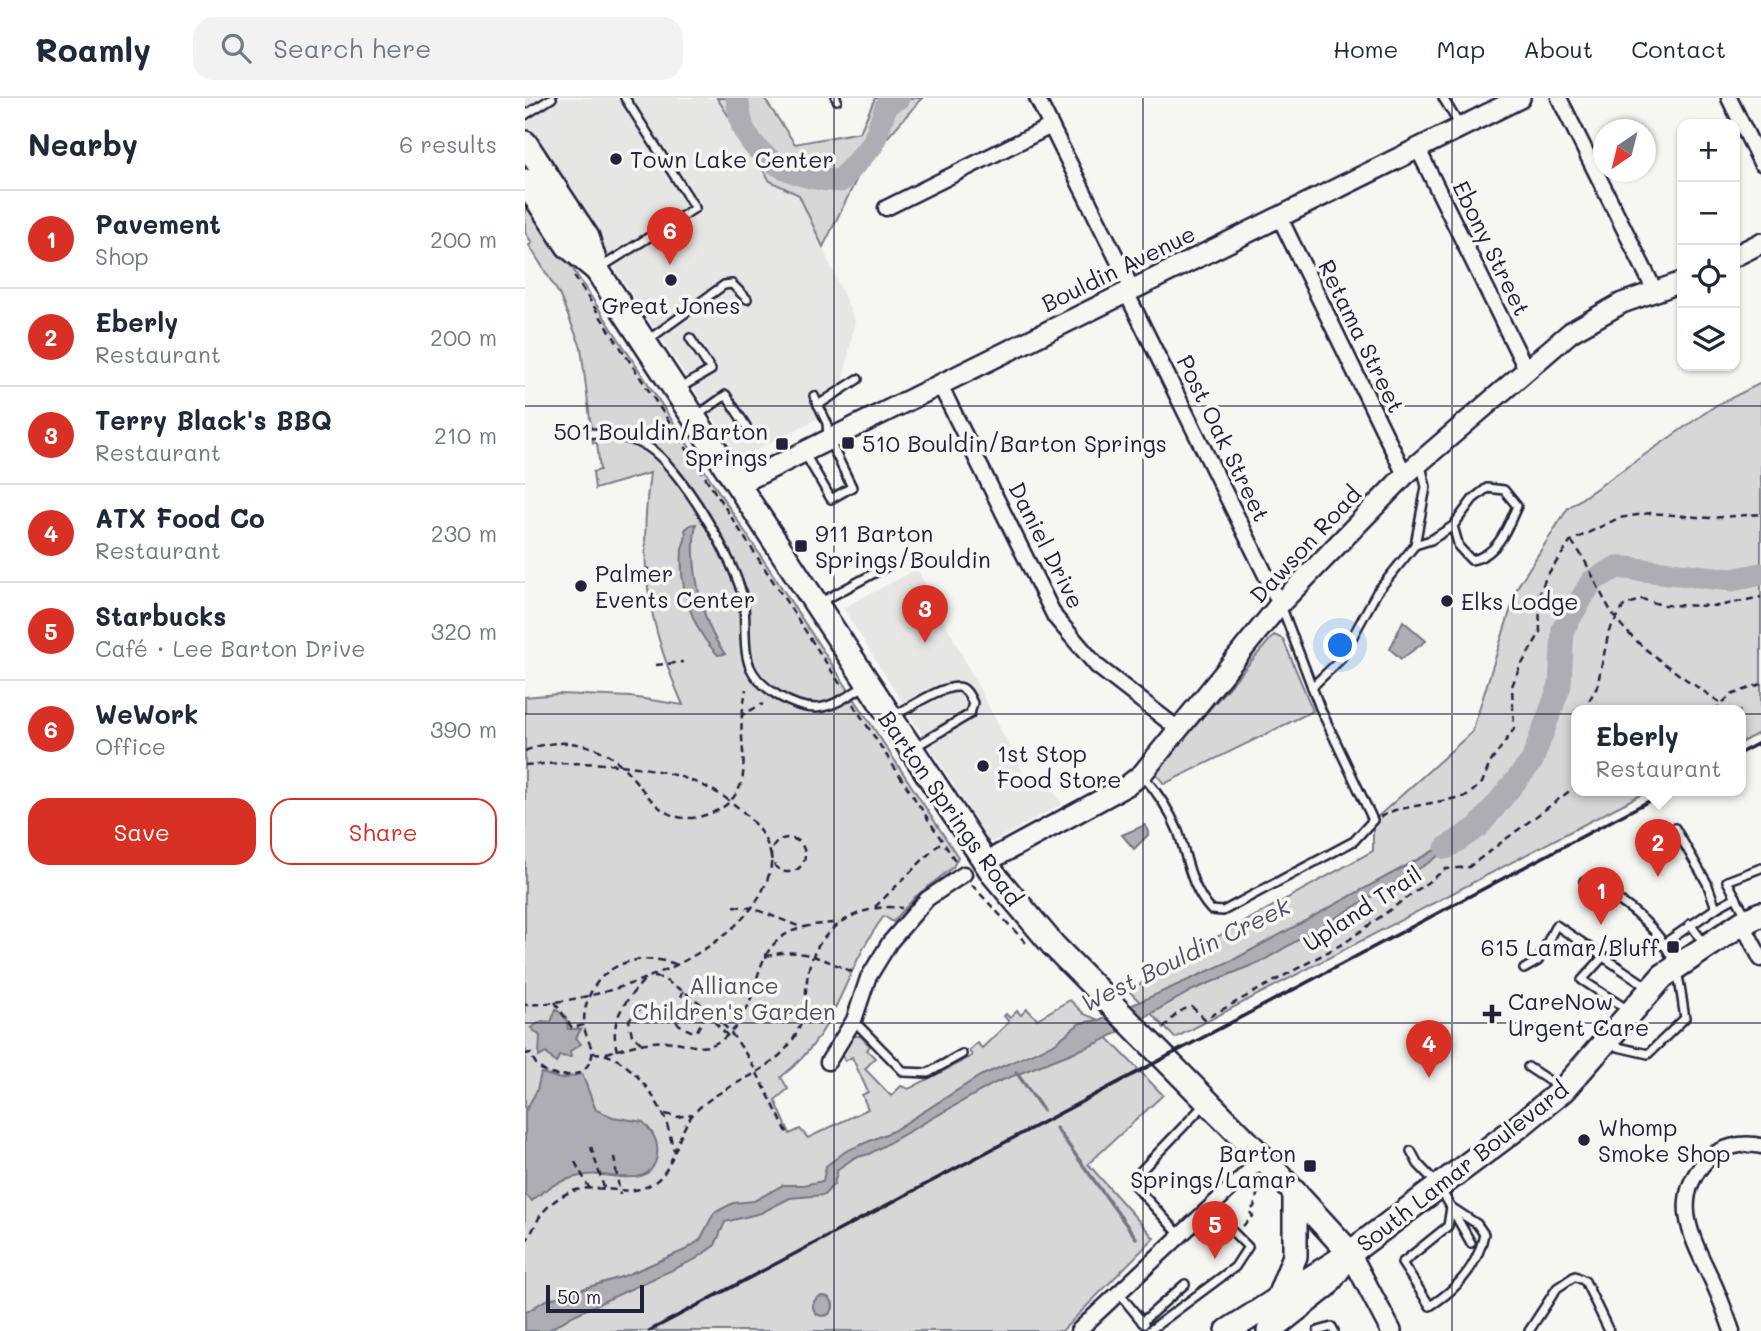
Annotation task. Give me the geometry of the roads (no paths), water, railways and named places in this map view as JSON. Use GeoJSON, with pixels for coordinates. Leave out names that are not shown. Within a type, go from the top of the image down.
{"type":"FeatureCollection","features":[{"type":"Feature","properties":{"kind":"main road","name":"Barton Springs Road"},"geometry":{"type":"LineString","coordinates":[[525,143],[587,237],[597,270]]}},
{"type":"Feature","properties":{"kind":"main road","name":"Barton Springs Road"},"geometry":{"type":"LineString","coordinates":[[525,181],[568,246],[597,270],[739,484],[910,750],[974,868],[1013,901],[1112,1008],[1155,1035],[1206,1102],[1263,1158],[1350,1253]]}},
{"type":"Feature","properties":{"kind":"main road","name":"South Lamar Boulevard"},"geometry":{"type":"LineString","coordinates":[[1229,1331],[1350,1253],[1563,1090],[1652,989],[1676,968],[1750,919]]}},
{"type":"Feature","properties":{"kind":"main road"},"geometry":{"type":"LineString","coordinates":[[1278,1299],[1295,1256],[1295,1193]]}},
{"type":"Feature","properties":{"kind":"main road","name":"South Lamar Boulevard"},"geometry":{"type":"LineString","coordinates":[[1281,1328],[1327,1286],[1350,1253]]}},
{"type":"Feature","properties":{"kind":"street","name":"Post Oak Street"},"geometry":{"type":"LineString","coordinates":[[1037,98],[1280,604]]}},
{"type":"Feature","properties":{"kind":"street","name":"Bouldin Avenue"},"geometry":{"type":"LineString","coordinates":[[739,484],[803,450],[1520,98]]}},
{"type":"Feature","properties":{"kind":"street"},"geometry":{"type":"LineString","coordinates":[[1559,98],[1655,293]]}},
{"type":"Feature","properties":{"kind":"street"},"geometry":{"type":"LineString","coordinates":[[1730,98],[1761,163]]}},
{"type":"Feature","properties":{"kind":"street"},"geometry":{"type":"LineString","coordinates":[[887,208],[1051,126]]}},
{"type":"Feature","properties":{"kind":"street","name":"Ebony Street"},"geometry":{"type":"LineString","coordinates":[[1417,147],[1526,369]]}},
{"type":"Feature","properties":{"kind":"street","name":"Retama Street"},"geometry":{"type":"LineString","coordinates":[[1279,216],[1405,475]]}},
{"type":"Feature","properties":{"kind":"street"},"geometry":{"type":"LineString","coordinates":[[1740,254],[1761,243]]}},
{"type":"Feature","properties":{"kind":"street","name":"Dawson Road"},"geometry":{"type":"LineString","coordinates":[[828,1062],[854,1020],[868,978],[890,942],[927,899],[974,868],[1128,785],[1142,774],[1280,604],[1420,461],[1563,337],[1601,314],[1677,284]]}},
{"type":"Feature","properties":{"kind":"street","name":"Daniel Drive"},"geometry":{"type":"LineString","coordinates":[[939,383],[1055,617],[1097,666],[1178,729]]}},
{"type":"Feature","properties":{"kind":"street"},"geometry":{"type":"LineString","coordinates":[[1750,919],[1761,959]]}},
{"type":"Feature","properties":{"kind":"street"},"geometry":{"type":"LineString","coordinates":[[1732,1331],[1720,1297],[1689,1233],[1684,1212],[1687,1191],[1694,1173],[1709,1157],[1731,1146],[1761,1146]]}},
{"type":"Feature","properties":{"kind":"street"},"geometry":{"type":"LineString","coordinates":[[1078,1331],[1263,1158]]}},
{"type":"Feature","properties":{"kind":"street","name":"Barton Springs Road"},"geometry":{"type":"LineString","coordinates":[[1350,1253],[1391,1331]]}},
{"type":"Feature","properties":{"kind":"lane"},"geometry":{"type":"LineString","coordinates":[[525,115],[552,98]]}},
{"type":"Feature","properties":{"kind":"lane"},"geometry":{"type":"LineString","coordinates":[[597,270],[695,208],[625,98]]}},
{"type":"Feature","properties":{"kind":"lane"},"geometry":{"type":"LineString","coordinates":[[1443,98],[1460,127]]}},
{"type":"Feature","properties":{"kind":"lane"},"geometry":{"type":"LineString","coordinates":[[645,342],[724,285],[732,284],[747,299]]}},
{"type":"Feature","properties":{"kind":"lane"},"geometry":{"type":"LineString","coordinates":[[677,390],[711,370],[690,338]]}},
{"type":"Feature","properties":{"kind":"lane"},"geometry":{"type":"LineString","coordinates":[[818,405],[858,379]]}},
{"type":"Feature","properties":{"kind":"lane"},"geometry":{"type":"LineString","coordinates":[[695,417],[726,395],[746,426]]}},
{"type":"Feature","properties":{"kind":"lane"},"geometry":{"type":"LineString","coordinates":[[803,450],[831,499],[852,486],[828,438],[827,423],[814,396]]}},
{"type":"Feature","properties":{"kind":"lane"},"geometry":{"type":"LineString","coordinates":[[591,433],[624,438],[650,449],[720,538],[733,564],[743,596],[749,665],[757,678],[795,703],[815,708],[841,700],[867,685]]}},
{"type":"Feature","properties":{"kind":"lane"},"geometry":{"type":"LineString","coordinates":[[1312,687],[1340,660],[1377,592],[1415,545],[1426,487],[1420,461]]}},
{"type":"Feature","properties":{"kind":"lane"},"geometry":{"type":"LineString","coordinates":[[1415,545],[1431,540],[1453,526],[1473,499],[1487,488],[1504,490],[1517,506],[1498,544],[1483,558],[1471,560],[1459,547],[1453,526]]}},
{"type":"Feature","properties":{"kind":"lane"},"geometry":{"type":"LineString","coordinates":[[816,605],[891,564]]}},
{"type":"Feature","properties":{"kind":"lane"},"geometry":{"type":"LineString","coordinates":[[1142,774],[1165,802],[1178,831],[1195,891],[1211,910],[1223,911],[1354,841],[1373,820],[1312,687],[1280,604]]}},
{"type":"Feature","properties":{"kind":"lane"},"geometry":{"type":"LineString","coordinates":[[889,718],[937,694],[958,687],[966,690],[973,703],[971,714],[910,750]]}},
{"type":"Feature","properties":{"kind":"lane"},"geometry":{"type":"LineString","coordinates":[[1675,828],[1707,883],[1716,908]]}},
{"type":"Feature","properties":{"kind":"lane"},"geometry":{"type":"LineString","coordinates":[[1750,919],[1727,881],[1761,868]]}},
{"type":"Feature","properties":{"kind":"lane"},"geometry":{"type":"LineString","coordinates":[[1584,881],[1618,897],[1652,929],[1676,968],[1685,1017],[1648,1054],[1604,1044]]}},
{"type":"Feature","properties":{"kind":"lane"},"geometry":{"type":"LineString","coordinates":[[1662,945],[1690,924],[1736,897]]}},
{"type":"Feature","properties":{"kind":"lane"},"geometry":{"type":"LineString","coordinates":[[1690,924],[1706,947]]}},
{"type":"Feature","properties":{"kind":"lane"},"geometry":{"type":"LineString","coordinates":[[1524,969],[1538,961],[1556,925],[1652,989]]}},
{"type":"Feature","properties":{"kind":"lane"},"geometry":{"type":"LineString","coordinates":[[1603,957],[1582,980],[1631,1013]]}},
{"type":"Feature","properties":{"kind":"lane"},"geometry":{"type":"LineString","coordinates":[[854,1020],[904,1072],[928,1073],[962,1054]]}},
{"type":"Feature","properties":{"kind":"lane"},"geometry":{"type":"LineString","coordinates":[[1528,1067],[1563,1090]]}},
{"type":"Feature","properties":{"kind":"lane"},"geometry":{"type":"LineString","coordinates":[[1180,1235],[1134,1185],[1134,1178],[1206,1102]]}},
{"type":"Feature","properties":{"kind":"lane"},"geometry":{"type":"LineString","coordinates":[[1411,1151],[1417,1164],[1439,1186],[1471,1243]]}},
{"type":"Feature","properties":{"kind":"lane"},"geometry":{"type":"LineString","coordinates":[[1451,1206],[1477,1224],[1484,1234],[1482,1247],[1457,1288],[1430,1306],[1402,1263],[1448,1226],[1451,1206]]}},
{"type":"Feature","properties":{"kind":"lane"},"geometry":{"type":"LineString","coordinates":[[1118,1292],[1149,1331],[1235,1267],[1248,1247],[1209,1208]]}},
{"type":"Feature","properties":{"kind":"lane"},"geometry":{"type":"LineString","coordinates":[[1529,1331],[1557,1288],[1575,1276],[1585,1281],[1609,1331]]}},
{"type":"Feature","properties":{"kind":"lane"},"geometry":{"type":"LineString","coordinates":[[1142,1322],[1185,1284]]}},
{"type":"Feature","properties":{"kind":"lane"},"geometry":{"type":"LineString","coordinates":[[1318,1331],[1332,1327],[1334,1331]]}},
{"type":"Feature","properties":{"kind":"waterway"},"geometry":{"type":"LineString","coordinates":[[737,98],[744,130],[761,153],[798,174],[840,181],[873,144],[887,104],[898,98]]}},
{"type":"Feature","properties":{"kind":"waterway","name":"West Bouldin Creek"},"geometry":{"type":"LineString","coordinates":[[1446,848],[1478,827],[1532,761],[1560,685],[1563,629],[1592,581],[1617,567],[1732,580],[1761,574]]}},
{"type":"Feature","properties":{"kind":"waterway"},"geometry":{"type":"LineString","coordinates":[[1016,1072],[1043,1110]]}},
{"type":"Feature","properties":{"kind":"waterway"},"geometry":{"type":"LineString","coordinates":[[1056,1128],[1136,1238]]}},
{"type":"Feature","properties":{"kind":"railway"},"geometry":{"type":"LineString","coordinates":[[1746,750],[1761,742]]}},
{"type":"Feature","properties":{"kind":"railway"},"geometry":{"type":"LineString","coordinates":[[649,1331],[1659,796]]}},
{"type":"Feature","properties":{"kind":"place","name":"Town Lake Center"},"geometry":{"type":"Point","coordinates":[616,159]}},
{"type":"Feature","properties":{"kind":"place","name":"WeWork"},"geometry":{"type":"Point","coordinates":[670,265]}},
{"type":"Feature","properties":{"kind":"place","name":"Great Jones"},"geometry":{"type":"Point","coordinates":[671,280]}},
{"type":"Feature","properties":{"kind":"place","name":"510 Bouldin/Barton Springs"},"geometry":{"type":"Point","coordinates":[848,443]}},
{"type":"Feature","properties":{"kind":"place","name":"501 Bouldin/Barton Springs"},"geometry":{"type":"Point","coordinates":[782,444]}},
{"type":"Feature","properties":{"kind":"place","name":"911 Barton Springs/Bouldin"},"geometry":{"type":"Point","coordinates":[801,546]}},
{"type":"Feature","properties":{"kind":"place","name":"Palmer Events Center"},"geometry":{"type":"Point","coordinates":[581,586]}},
{"type":"Feature","properties":{"kind":"place","name":"Elks Lodge"},"geometry":{"type":"Point","coordinates":[1447,601]}},
{"type":"Feature","properties":{"kind":"place","name":"Terry Black's BBQ"},"geometry":{"type":"Point","coordinates":[925,643]}},
{"type":"Feature","properties":{"kind":"place","name":"1st Stop Food Store"},"geometry":{"type":"Point","coordinates":[983,766]}},
{"type":"Feature","properties":{"kind":"place","name":"Eberly"},"geometry":{"type":"Point","coordinates":[1658,877]}},
{"type":"Feature","properties":{"kind":"place","name":"Pavement"},"geometry":{"type":"Point","coordinates":[1601,925]}},
{"type":"Feature","properties":{"kind":"place","name":"615 Lamar/Bluff"},"geometry":{"type":"Point","coordinates":[1673,947]}},
{"type":"Feature","properties":{"kind":"place","name":"CareNow Urgent Care"},"geometry":{"type":"Point","coordinates":[1492,1014]}},
{"type":"Feature","properties":{"kind":"place","name":"ATX Food Co"},"geometry":{"type":"Point","coordinates":[1429,1078]}},
{"type":"Feature","properties":{"kind":"place","name":"Whomp Smoke Shop"},"geometry":{"type":"Point","coordinates":[1584,1140]}},
{"type":"Feature","properties":{"kind":"place","name":"Barton Springs/Lamar"},"geometry":{"type":"Point","coordinates":[1310,1166]}},
{"type":"Feature","properties":{"kind":"place","name":"Starbucks"},"geometry":{"type":"Point","coordinates":[1215,1259]}},
{"type":"Feature","properties":{"kind":"park label","name":"Alliance Children's Garden"},"geometry":{"type":"Point","coordinates":[734,998]}}]}
